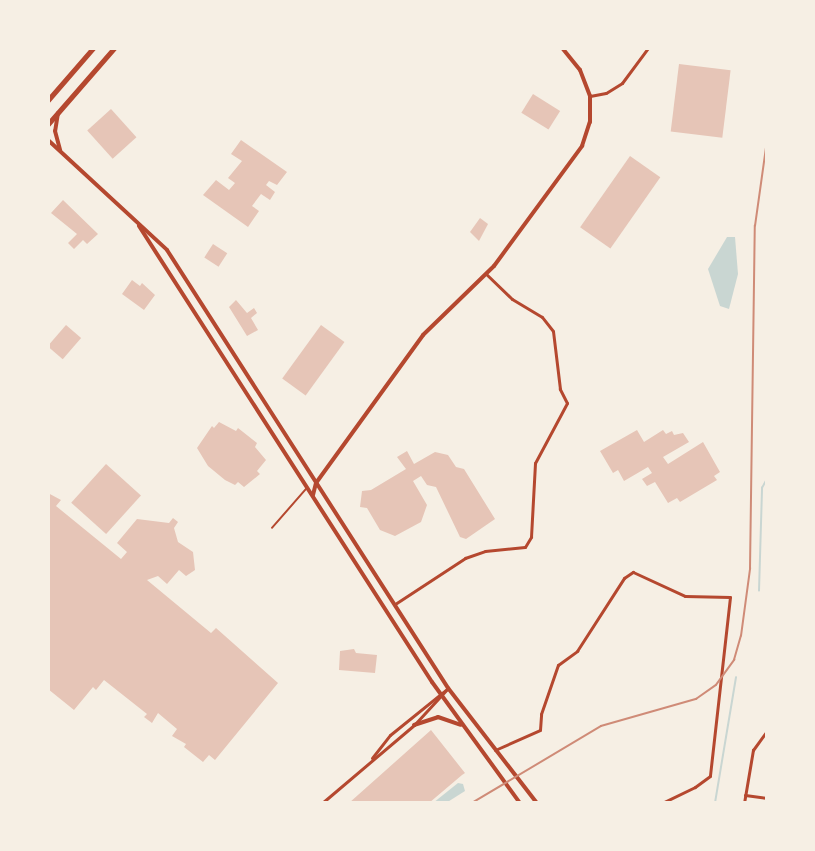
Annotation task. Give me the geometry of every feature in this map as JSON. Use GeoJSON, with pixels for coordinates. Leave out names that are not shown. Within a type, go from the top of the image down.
{"type":"FeatureCollection","features":[{"type":"Feature","properties":{"kind":"main road"},"geometry":{"type":"LineString","coordinates":[[48,100],[93,48]]}},
{"type":"Feature","properties":{"kind":"main road"},"geometry":{"type":"LineString","coordinates":[[48,124],[114,48]]}},
{"type":"Feature","properties":{"kind":"street"},"geometry":{"type":"LineString","coordinates":[[312,496],[316,483],[423,335],[486,274],[576,155],[590,122],[590,96],[580,70],[562,48]]}},
{"type":"Feature","properties":{"kind":"street"},"geometry":{"type":"LineString","coordinates":[[590,96],[606,93],[622,83],[648,48]]}},
{"type":"Feature","properties":{"kind":"street"},"geometry":{"type":"LineString","coordinates":[[58,112],[55,132],[60,151]]}},
{"type":"Feature","properties":{"kind":"street"},"geometry":{"type":"LineString","coordinates":[[48,140],[139,226],[442,698],[520,803]]}},
{"type":"Feature","properties":{"kind":"street"},"geometry":{"type":"LineString","coordinates":[[139,226],[147,228],[167,250],[448,688],[537,803]]}},
{"type":"Feature","properties":{"kind":"street"},"geometry":{"type":"LineString","coordinates":[[395,604],[475,554],[525,547],[531,537],[535,463],[567,403],[560,389],[553,332],[542,317],[512,299],[486,274]]}},
{"type":"Feature","properties":{"kind":"street"},"geometry":{"type":"LineString","coordinates":[[307,488],[316,483]]}},
{"type":"Feature","properties":{"kind":"street"},"geometry":{"type":"LineString","coordinates":[[495,750],[540,730],[541,714],[558,665],[578,651],[624,578],[633,572],[685,596],[730,597],[710,776],[695,788],[662,803]]}},
{"type":"Feature","properties":{"kind":"street"},"geometry":{"type":"LineString","coordinates":[[371,759],[390,735],[439,692],[448,688]]}},
{"type":"Feature","properties":{"kind":"street"},"geometry":{"type":"LineString","coordinates":[[322,803],[414,724],[442,698],[448,688]]}},
{"type":"Feature","properties":{"kind":"street"},"geometry":{"type":"LineString","coordinates":[[414,724],[438,717],[464,727]]}},
{"type":"Feature","properties":{"kind":"street"},"geometry":{"type":"LineString","coordinates":[[744,803],[753,750],[767,731]]}},
{"type":"Feature","properties":{"kind":"street"},"geometry":{"type":"LineString","coordinates":[[745,795],[767,798]]}},
{"type":"Feature","properties":{"kind":"lane"},"geometry":{"type":"LineString","coordinates":[[272,528],[307,488]]}},
{"type":"Feature","properties":{"kind":"shaded area"},"geometry":{"type":"Polygon","coordinates":[[[727,237],[735,237],[738,274],[729,309],[720,306],[708,269],[727,237]]]}},
{"type":"Feature","properties":{"kind":"shaded area"},"geometry":{"type":"Polygon","coordinates":[[[458,783],[463,784],[465,791],[446,803],[433,803],[458,783]]]}},
{"type":"Feature","properties":{"kind":"building"},"geometry":{"type":"Polygon","coordinates":[[[679,64],[731,70],[722,138],[671,131],[679,64]]]}},
{"type":"Feature","properties":{"kind":"building"},"geometry":{"type":"Polygon","coordinates":[[[533,94],[560,111],[548,130],[521,113],[533,94]]]}},
{"type":"Feature","properties":{"kind":"building"},"geometry":{"type":"Polygon","coordinates":[[[111,109],[136,137],[113,159],[87,130],[111,109]]]}},
{"type":"Feature","properties":{"kind":"building"},"geometry":{"type":"Polygon","coordinates":[[[241,140],[287,172],[277,185],[269,181],[266,185],[275,192],[270,200],[261,194],[252,206],[259,211],[248,227],[203,195],[216,180],[229,190],[235,183],[228,178],[242,161],[231,154],[241,140]]]}},
{"type":"Feature","properties":{"kind":"building"},"geometry":{"type":"Polygon","coordinates":[[[630,156],[660,177],[610,248],[580,227],[630,156]]]}},
{"type":"Feature","properties":{"kind":"building"},"geometry":{"type":"Polygon","coordinates":[[[63,200],[98,234],[87,244],[83,240],[74,249],[68,243],[77,234],[51,213],[63,200]]]}},
{"type":"Feature","properties":{"kind":"building"},"geometry":{"type":"Polygon","coordinates":[[[480,218],[488,224],[479,241],[470,232],[480,218]]]}},
{"type":"Feature","properties":{"kind":"building"},"geometry":{"type":"Polygon","coordinates":[[[213,244],[227,253],[219,267],[204,257],[213,244]]]}},
{"type":"Feature","properties":{"kind":"building"},"geometry":{"type":"Polygon","coordinates":[[[132,280],[140,286],[142,283],[155,295],[144,310],[122,294],[132,280]]]}},
{"type":"Feature","properties":{"kind":"building"},"geometry":{"type":"Polygon","coordinates":[[[236,300],[247,313],[254,308],[257,313],[251,318],[258,330],[247,336],[229,307],[236,300]]]}},
{"type":"Feature","properties":{"kind":"building"},"geometry":{"type":"Polygon","coordinates":[[[66,325],[81,338],[63,359],[48,346],[66,325]]]}},
{"type":"Feature","properties":{"kind":"building"},"geometry":{"type":"Polygon","coordinates":[[[321,325],[344,342],[306,395],[282,378],[321,325]]]}},
{"type":"Feature","properties":{"kind":"building"},"geometry":{"type":"Polygon","coordinates":[[[219,422],[236,431],[238,428],[257,443],[255,447],[266,460],[257,471],[260,474],[244,487],[238,482],[235,485],[225,480],[208,466],[197,448],[212,426],[214,428],[219,422]]]}},
{"type":"Feature","properties":{"kind":"building"},"geometry":{"type":"Polygon","coordinates":[[[637,430],[644,442],[663,430],[666,434],[672,431],[674,435],[683,433],[689,442],[663,457],[668,464],[703,442],[720,472],[714,476],[717,480],[680,502],[677,498],[668,503],[655,482],[647,486],[642,479],[652,473],[648,467],[624,481],[618,470],[613,473],[600,451],[637,430]]]}},
{"type":"Feature","properties":{"kind":"building"},"geometry":{"type":"Polygon","coordinates":[[[407,451],[414,464],[435,452],[448,455],[456,467],[464,469],[495,519],[466,539],[460,537],[436,487],[427,485],[421,476],[413,481],[427,505],[421,522],[395,536],[380,530],[367,508],[360,507],[362,491],[371,490],[406,469],[397,457],[407,451]]]}},
{"type":"Feature","properties":{"kind":"building"},"geometry":{"type":"Polygon","coordinates":[[[106,464],[141,495],[106,534],[71,503],[106,464]]]}},
{"type":"Feature","properties":{"kind":"building"},"geometry":{"type":"Polygon","coordinates":[[[48,493],[61,500],[56,506],[121,559],[127,552],[117,543],[137,519],[169,523],[173,518],[178,522],[174,528],[178,542],[193,552],[195,570],[186,576],[179,570],[167,584],[158,576],[147,580],[211,633],[216,628],[278,683],[215,760],[209,755],[203,762],[184,747],[186,744],[172,736],[177,729],[158,713],[152,723],[144,717],[147,714],[104,680],[96,690],[93,687],[74,710],[48,689],[48,493]]]}},
{"type":"Feature","properties":{"kind":"building"},"geometry":{"type":"Polygon","coordinates":[[[354,649],[356,653],[377,655],[375,673],[339,670],[340,651],[354,649]]]}},
{"type":"Feature","properties":{"kind":"building"},"geometry":{"type":"Polygon","coordinates":[[[431,730],[465,773],[429,803],[349,803],[431,730]]]}},
{"type":"Feature","properties":{"kind":"waterway"},"geometry":{"type":"LineString","coordinates":[[759,591],[762,488],[767,479]]}},
{"type":"Feature","properties":{"kind":"waterway"},"geometry":{"type":"LineString","coordinates":[[715,803],[736,678]]}},
{"type":"Feature","properties":{"kind":"tram line"},"geometry":{"type":"LineString","coordinates":[[472,803],[601,726],[696,699],[716,685],[734,660],[741,636],[750,569],[755,226],[767,141]]}}]}
